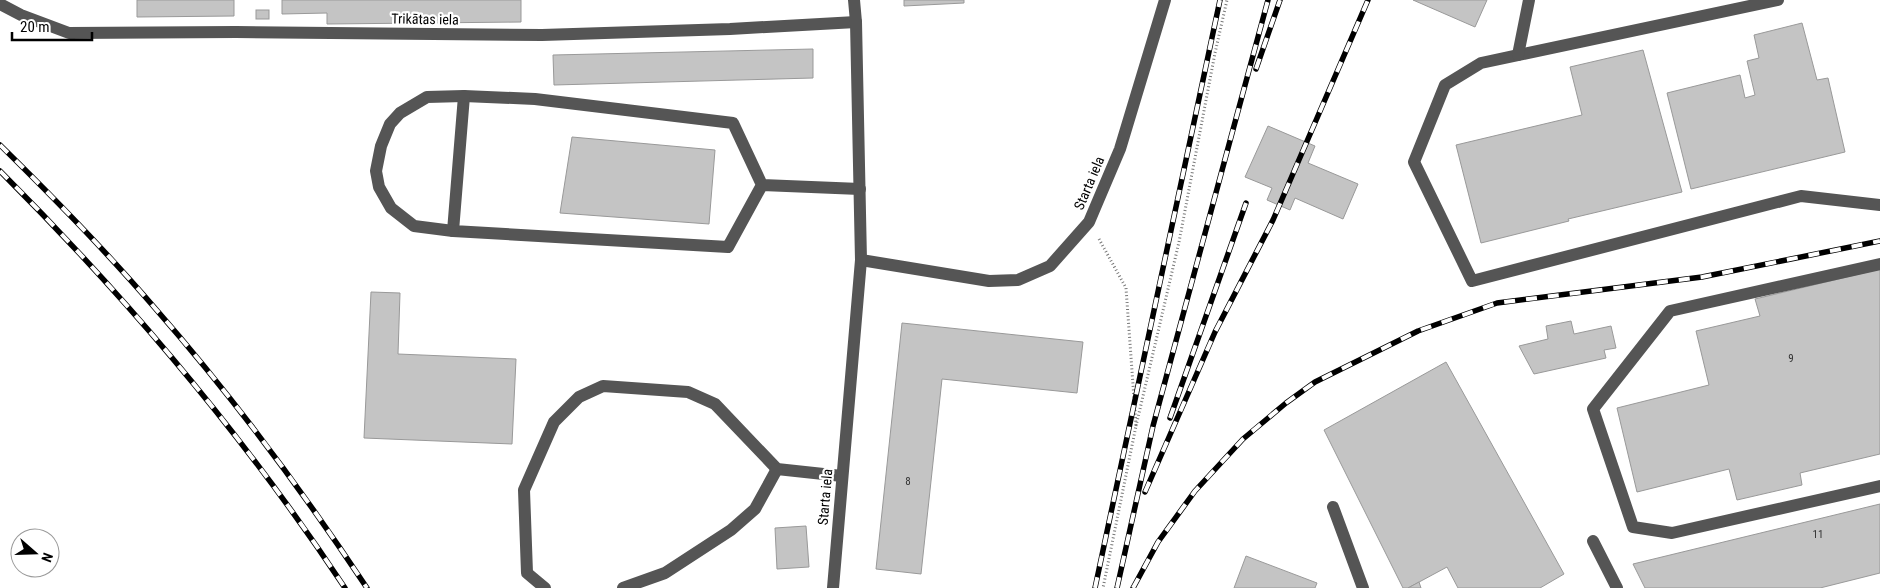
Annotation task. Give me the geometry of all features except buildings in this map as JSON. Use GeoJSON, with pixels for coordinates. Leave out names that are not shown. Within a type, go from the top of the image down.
{"type":"FeatureCollection","features":[{"type":"Feature","properties":{"kind":"street","name":"Starta iela"},"geometry":{"type":"LineString","coordinates":[[833,588],[861,260],[854,0]]}},
{"type":"Feature","properties":{"kind":"street","name":"Starta iela"},"geometry":{"type":"LineString","coordinates":[[861,260],[989,281],[1018,280],[1050,266],[1089,222],[1120,149],[1165,0]]}},
{"type":"Feature","properties":{"kind":"street"},"geometry":{"type":"LineString","coordinates":[[1518,55],[1528,0]]}},
{"type":"Feature","properties":{"kind":"street"},"geometry":{"type":"LineString","coordinates":[[1778,0],[1481,63],[1445,85],[1414,162],[1472,281],[1801,196],[1880,205]]}},
{"type":"Feature","properties":{"kind":"street","name":"Trikātas iela"},"geometry":{"type":"LineString","coordinates":[[0,4],[21,15],[69,33],[236,32],[542,35],[730,29],[856,22]]}},
{"type":"Feature","properties":{"kind":"street"},"geometry":{"type":"LineString","coordinates":[[464,96],[534,99],[733,123],[762,185],[728,247],[454,231],[414,226],[391,208],[379,187],[376,171],[381,146],[390,124],[400,114],[427,97],[464,96]]}},
{"type":"Feature","properties":{"kind":"street"},"geometry":{"type":"LineString","coordinates":[[454,231],[464,96]]}},
{"type":"Feature","properties":{"kind":"street"},"geometry":{"type":"LineString","coordinates":[[762,185],[860,189]]}},
{"type":"Feature","properties":{"kind":"street"},"geometry":{"type":"LineString","coordinates":[[1880,264],[1670,311],[1593,408],[1634,527],[1672,533],[1880,486]]}},
{"type":"Feature","properties":{"kind":"street"},"geometry":{"type":"LineString","coordinates":[[545,588],[527,573],[524,490],[554,422],[578,397],[603,386],[688,392],[715,404],[777,469],[842,476]]}},
{"type":"Feature","properties":{"kind":"street"},"geometry":{"type":"LineString","coordinates":[[623,588],[665,572],[730,530],[755,509],[777,469]]}},
{"type":"Feature","properties":{"kind":"street"},"geometry":{"type":"LineString","coordinates":[[1332,507],[1363,588]]}},
{"type":"Feature","properties":{"kind":"street"},"geometry":{"type":"LineString","coordinates":[[1593,542],[1617,588]]}},
{"type":"Feature","properties":{"kind":"path"},"geometry":{"type":"LineString","coordinates":[[1103,588],[1136,426],[1179,242],[1227,0]]}},
{"type":"Feature","properties":{"kind":"path"},"geometry":{"type":"LineString","coordinates":[[1089,222],[1126,288],[1136,426]]}},
{"type":"Feature","properties":{"kind":"railway"},"geometry":{"type":"LineString","coordinates":[[1095,588],[1220,0]]}},
{"type":"Feature","properties":{"kind":"railway"},"geometry":{"type":"LineString","coordinates":[[1117,588],[1153,426],[1268,0]]}},
{"type":"Feature","properties":{"kind":"railway"},"geometry":{"type":"LineString","coordinates":[[1256,69],[1280,0]]}},
{"type":"Feature","properties":{"kind":"railway"},"geometry":{"type":"LineString","coordinates":[[1145,492],[1215,332],[1273,220],[1368,0]]}},
{"type":"Feature","properties":{"kind":"railway"},"geometry":{"type":"LineString","coordinates":[[0,145],[98,244],[183,341],[239,409],[317,515],[367,588]]}},
{"type":"Feature","properties":{"kind":"railway"},"geometry":{"type":"LineString","coordinates":[[0,171],[94,269],[183,371],[267,477],[345,588]]}},
{"type":"Feature","properties":{"kind":"railway"},"geometry":{"type":"LineString","coordinates":[[1170,418],[1246,203]]}},
{"type":"Feature","properties":{"kind":"railway"},"geometry":{"type":"LineString","coordinates":[[1133,588],[1158,542],[1195,491],[1243,439],[1286,403],[1315,382],[1418,331],[1497,303],[1702,277],[1880,241]]}}]}
